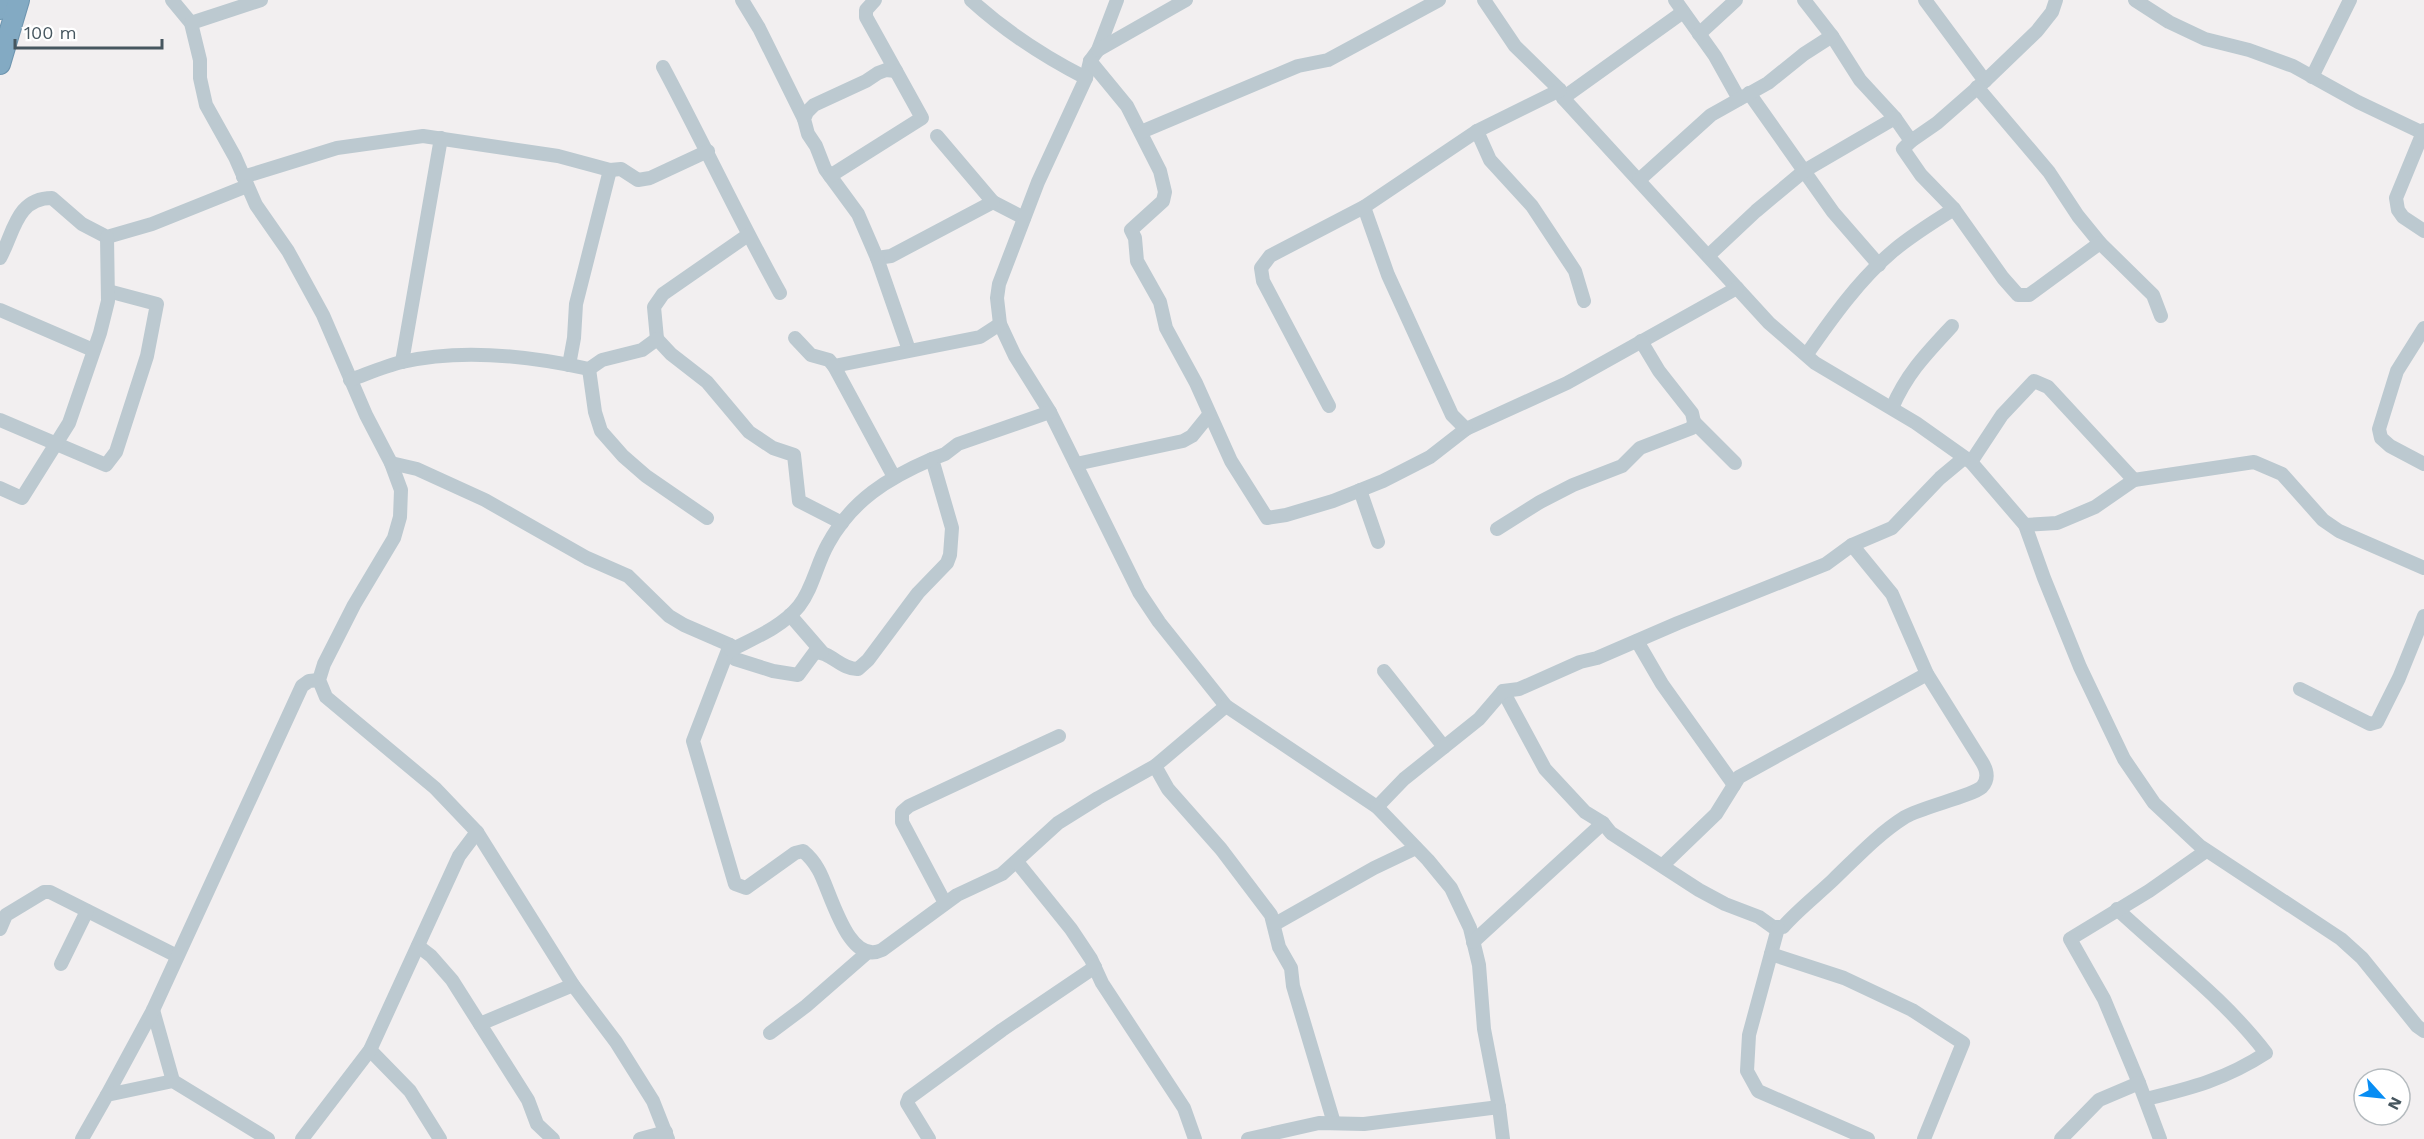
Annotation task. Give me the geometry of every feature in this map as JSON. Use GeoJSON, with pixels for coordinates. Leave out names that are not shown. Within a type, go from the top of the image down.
{"type":"FeatureCollection","features":[{"type":"Feature","properties":{"kind":"highway"},"geometry":{"type":"LineString","coordinates":[[0,9],[3,0]]}},
{"type":"Feature","properties":{"kind":"highway"},"geometry":{"type":"LineString","coordinates":[[0,64],[19,0]]}},
{"type":"Feature","properties":{"kind":"street"},"geometry":{"type":"LineString","coordinates":[[172,0],[191,23],[200,60],[200,78],[206,105],[235,157],[245,182],[302,274],[323,315],[350,380],[391,463],[401,490],[400,517],[394,538],[354,605],[324,663],[319,680],[326,697],[435,788],[477,832],[573,985],[616,1042],[653,1101],[667,1136],[640,1139]]}},
{"type":"Feature","properties":{"kind":"street"},"geometry":{"type":"LineString","coordinates":[[191,23],[261,0]]}},
{"type":"Feature","properties":{"kind":"street"},"geometry":{"type":"LineString","coordinates":[[742,0],[759,28],[830,176],[858,214],[877,258],[909,350]]}},
{"type":"Feature","properties":{"kind":"street"},"geometry":{"type":"LineString","coordinates":[[830,176],[922,118],[866,16],[866,10],[875,0]]}},
{"type":"Feature","properties":{"kind":"street"},"geometry":{"type":"LineString","coordinates":[[971,0],[993,21],[1062,66],[1086,78]]}},
{"type":"Feature","properties":{"kind":"street"},"geometry":{"type":"LineString","coordinates":[[1117,0],[1086,78],[1024,218],[999,284],[997,298],[1000,324],[1016,356],[1050,412],[1139,592],[1159,622],[1226,706],[1377,807],[1451,888],[1463,911],[1479,964],[1484,1029],[1503,1139]]}},
{"type":"Feature","properties":{"kind":"street"},"geometry":{"type":"LineString","coordinates":[[1094,55],[1186,0]]}},
{"type":"Feature","properties":{"kind":"street"},"geometry":{"type":"LineString","coordinates":[[1140,132],[1298,66],[1328,60],[1439,0]]}},
{"type":"Feature","properties":{"kind":"street"},"geometry":{"type":"LineString","coordinates":[[1485,0],[1515,46],[1562,94],[1769,323],[1815,363],[1916,423],[1967,460],[2025,525],[2080,667],[2124,759],[2154,803],[2206,850],[2341,939],[2362,958],[2417,1026],[2423,1028]]}},
{"type":"Feature","properties":{"kind":"street"},"geometry":{"type":"LineString","coordinates":[[1675,0],[1728,77],[1804,171],[1833,212],[1879,265]]}},
{"type":"Feature","properties":{"kind":"street"},"geometry":{"type":"LineString","coordinates":[[1700,34],[1736,0]]}},
{"type":"Feature","properties":{"kind":"street"},"geometry":{"type":"LineString","coordinates":[[1804,0],[1832,36],[1860,80],[1895,118],[1911,141]]}},
{"type":"Feature","properties":{"kind":"street"},"geometry":{"type":"LineString","coordinates":[[1925,0],[1981,84],[2049,172],[2078,216],[2100,243],[2153,295],[2161,316]]}},
{"type":"Feature","properties":{"kind":"street"},"geometry":{"type":"LineString","coordinates":[[2056,0],[2052,12],[2037,31],[1937,123],[1903,149],[1921,175],[1954,209],[2003,278],[2018,295],[2029,295],[2100,243]]}},
{"type":"Feature","properties":{"kind":"street"},"geometry":{"type":"LineString","coordinates":[[2135,0],[2169,22],[2205,39],[2249,50],[2293,66],[2358,102],[2423,131],[2396,198],[2398,210],[2403,217],[2424,231]]}},
{"type":"Feature","properties":{"kind":"street"},"geometry":{"type":"LineString","coordinates":[[2312,77],[2350,0]]}},
{"type":"Feature","properties":{"kind":"street"},"geometry":{"type":"LineString","coordinates":[[1329,406],[1263,281],[1261,268],[1270,256],[1364,207],[1477,131],[1562,94],[1683,12]]}},
{"type":"Feature","properties":{"kind":"street"},"geometry":{"type":"LineString","coordinates":[[1639,180],[1711,115],[1768,83],[1804,54],[1832,36]]}},
{"type":"Feature","properties":{"kind":"street"},"geometry":{"type":"LineString","coordinates":[[1094,55],[1127,105],[1160,171],[1165,192],[1163,201],[1131,230],[1135,238],[1137,261],[1160,302],[1166,328],[1196,383],[1232,461],[1267,518],[1286,515],[1383,481],[1430,457],[1466,429],[1567,383],[1737,288]]}},
{"type":"Feature","properties":{"kind":"street"},"geometry":{"type":"LineString","coordinates":[[663,67],[780,293]]}},
{"type":"Feature","properties":{"kind":"street"},"geometry":{"type":"LineString","coordinates":[[804,119],[814,105],[878,73],[886,70],[896,71]]}},
{"type":"Feature","properties":{"kind":"street"},"geometry":{"type":"LineString","coordinates":[[1709,255],[1756,211],[1804,171],[1895,118]]}},
{"type":"Feature","properties":{"kind":"street"},"geometry":{"type":"LineString","coordinates":[[1477,131],[1490,160],[1532,206],[1575,271],[1584,301]]}},
{"type":"Feature","properties":{"kind":"street"},"geometry":{"type":"LineString","coordinates":[[0,258],[20,214],[33,201],[52,198],[82,224],[99,235],[108,237],[152,224],[245,182],[337,148],[400,138],[423,136],[441,138],[558,156],[610,170],[621,169],[638,180],[650,178],[708,151]]}},
{"type":"Feature","properties":{"kind":"street"},"geometry":{"type":"LineString","coordinates":[[937,136],[993,202],[1024,218]]}},
{"type":"Feature","properties":{"kind":"street"},"geometry":{"type":"LineString","coordinates":[[402,362],[441,138]]}},
{"type":"Feature","properties":{"kind":"street"},"geometry":{"type":"LineString","coordinates":[[569,365],[574,338],[576,304],[610,170]]}},
{"type":"Feature","properties":{"kind":"street"},"geometry":{"type":"LineString","coordinates":[[877,258],[891,256],[993,202]]}},
{"type":"Feature","properties":{"kind":"street"},"geometry":{"type":"LineString","coordinates":[[1364,207],[1388,275],[1452,415],[1466,429]]}},
{"type":"Feature","properties":{"kind":"street"},"geometry":{"type":"LineString","coordinates":[[1807,354],[1854,291],[1892,251],[1924,227],[1954,209]]}},
{"type":"Feature","properties":{"kind":"street"},"geometry":{"type":"LineString","coordinates":[[748,235],[663,294],[654,307],[657,339],[671,354],[708,382],[749,432],[773,448],[794,455],[799,501],[842,523]]}},
{"type":"Feature","properties":{"kind":"street"},"geometry":{"type":"LineString","coordinates":[[0,488],[22,498],[69,423],[108,301],[108,237]]}},
{"type":"Feature","properties":{"kind":"street"},"geometry":{"type":"LineString","coordinates":[[0,420],[106,465],[116,452],[147,356],[157,304],[108,291]]}},
{"type":"Feature","properties":{"kind":"street"},"geometry":{"type":"LineString","coordinates":[[0,310],[93,350]]}},
{"type":"Feature","properties":{"kind":"street"},"geometry":{"type":"LineString","coordinates":[[834,366],[981,337],[1000,324]]}},
{"type":"Feature","properties":{"kind":"street"},"geometry":{"type":"LineString","coordinates":[[1892,408],[1902,385],[1952,326]]}},
{"type":"Feature","properties":{"kind":"street"},"geometry":{"type":"LineString","coordinates":[[2424,328],[2397,371],[2379,429],[2381,438],[2390,446],[2424,464]]}},
{"type":"Feature","properties":{"kind":"street"},"geometry":{"type":"LineString","coordinates":[[795,338],[811,355],[829,360],[834,366],[894,477]]}},
{"type":"Feature","properties":{"kind":"street"},"geometry":{"type":"LineString","coordinates":[[350,380],[402,362],[439,357],[513,358],[589,369],[602,360],[642,350],[657,339]]}},
{"type":"Feature","properties":{"kind":"street"},"geometry":{"type":"LineString","coordinates":[[1497,529],[1549,497],[1622,466],[1640,448],[1692,428],[1694,422],[1692,413],[1659,371],[1641,341]]}},
{"type":"Feature","properties":{"kind":"street"},"geometry":{"type":"LineString","coordinates":[[589,369],[595,412],[601,431],[623,456],[646,476],[707,518]]}},
{"type":"Feature","properties":{"kind":"street"},"geometry":{"type":"LineString","coordinates":[[1377,807],[1404,779],[1479,719],[1503,691],[1519,689],[1580,662],[1597,658],[1816,569],[1852,545],[1892,528],[1940,478],[1967,460],[2002,415],[2034,381],[2048,387],[2134,480]]}},
{"type":"Feature","properties":{"kind":"street"},"geometry":{"type":"LineString","coordinates":[[868,952],[850,938],[840,922],[819,870],[803,851],[795,853],[746,888],[735,885],[693,741],[730,648],[777,626],[800,605],[828,543],[842,523],[875,488],[945,454],[958,444],[1050,412]]}},
{"type":"Feature","properties":{"kind":"street"},"geometry":{"type":"LineString","coordinates":[[1076,464],[1183,441],[1192,436],[1209,415]]}},
{"type":"Feature","properties":{"kind":"street"},"geometry":{"type":"LineString","coordinates":[[1694,422],[1735,463]]}},
{"type":"Feature","properties":{"kind":"street"},"geometry":{"type":"LineString","coordinates":[[790,615],[822,652],[846,667],[858,669],[868,660],[924,586],[947,563],[950,555],[952,528],[932,459]]}},
{"type":"Feature","properties":{"kind":"street"},"geometry":{"type":"LineString","coordinates":[[2025,525],[2057,524],[2095,507],[2134,480],[2254,462],[2282,474],[2324,520],[2339,531],[2424,568]]}},
{"type":"Feature","properties":{"kind":"street"},"geometry":{"type":"LineString","coordinates":[[391,463],[417,469],[485,500],[587,558],[628,576],[669,616],[730,648]]}},
{"type":"Feature","properties":{"kind":"street"},"geometry":{"type":"LineString","coordinates":[[1360,490],[1378,542]]}},
{"type":"Feature","properties":{"kind":"street"},"geometry":{"type":"LineString","coordinates":[[1503,691],[1545,769],[1585,812],[1602,823],[1611,833],[1699,890],[1778,928],[1783,927],[1880,834],[1907,816],[1974,792],[1982,786],[1987,777],[1986,770],[1927,674],[1892,594],[1852,545]]}},
{"type":"Feature","properties":{"kind":"street"},"geometry":{"type":"LineString","coordinates":[[2300,689],[2370,724],[2377,722],[2399,678],[2424,616]]}},
{"type":"Feature","properties":{"kind":"street"},"geometry":{"type":"LineString","coordinates":[[1637,641],[1662,684],[1734,785]]}},
{"type":"Feature","properties":{"kind":"street"},"geometry":{"type":"LineString","coordinates":[[730,648],[731,656],[735,659],[773,671],[798,675],[815,652],[822,652]]}},
{"type":"Feature","properties":{"kind":"street"},"geometry":{"type":"LineString","coordinates":[[1384,671],[1444,747]]}},
{"type":"Feature","properties":{"kind":"street"},"geometry":{"type":"LineString","coordinates":[[1663,865],[1716,814],[1739,777],[1927,674]]}},
{"type":"Feature","properties":{"kind":"street"},"geometry":{"type":"LineString","coordinates":[[82,1139],[153,1010],[302,686],[309,681],[319,680]]}},
{"type":"Feature","properties":{"kind":"street"},"geometry":{"type":"LineString","coordinates":[[770,1033],[806,1006],[868,952],[882,950],[957,895],[1002,874],[1058,823],[1155,766],[1226,706]]}},
{"type":"Feature","properties":{"kind":"street"},"geometry":{"type":"LineString","coordinates":[[945,903],[902,822],[902,812],[909,806],[1059,736]]}},
{"type":"Feature","properties":{"kind":"street"},"geometry":{"type":"LineString","coordinates":[[1155,766],[1168,789],[1192,819],[1221,849],[1271,915],[1279,947],[1291,968],[1293,986],[1334,1123]]}},
{"type":"Feature","properties":{"kind":"street"},"geometry":{"type":"LineString","coordinates":[[1473,942],[1602,823]]}},
{"type":"Feature","properties":{"kind":"street"},"geometry":{"type":"LineString","coordinates":[[302,1139],[370,1050],[459,856],[477,832]]}},
{"type":"Feature","properties":{"kind":"street"},"geometry":{"type":"LineString","coordinates":[[1275,924],[1374,868],[1416,848]]}},
{"type":"Feature","properties":{"kind":"street"},"geometry":{"type":"LineString","coordinates":[[2160,1139],[2146,1099],[2104,999],[2070,939],[2149,891],[2206,850]]}},
{"type":"Feature","properties":{"kind":"street"},"geometry":{"type":"LineString","coordinates":[[1017,862],[1071,929],[1108,993],[1184,1108],[1196,1139]]}},
{"type":"Feature","properties":{"kind":"street"},"geometry":{"type":"LineString","coordinates":[[0,928],[6,915],[44,892],[50,892],[177,956]]}},
{"type":"Feature","properties":{"kind":"street"},"geometry":{"type":"LineString","coordinates":[[2117,909],[2201,983],[2250,1031],[2266,1053],[2245,1067],[2202,1086],[2146,1099]]}},
{"type":"Feature","properties":{"kind":"street"},"geometry":{"type":"LineString","coordinates":[[61,964],[87,911]]}},
{"type":"Feature","properties":{"kind":"street"},"geometry":{"type":"LineString","coordinates":[[1778,928],[1749,1035],[1748,1071],[1758,1091],[1868,1139]]}},
{"type":"Feature","properties":{"kind":"street"},"geometry":{"type":"LineString","coordinates":[[418,946],[431,956],[452,980],[528,1100],[537,1124],[553,1139]]}},
{"type":"Feature","properties":{"kind":"street"},"geometry":{"type":"LineString","coordinates":[[1771,954],[1844,978],[1912,1010],[1963,1043],[1924,1139]]}},
{"type":"Feature","properties":{"kind":"street"},"geometry":{"type":"LineString","coordinates":[[929,1139],[907,1103],[909,1098],[1002,1030],[1095,967]]}},
{"type":"Feature","properties":{"kind":"street"},"geometry":{"type":"LineString","coordinates":[[480,1024],[573,985]]}},
{"type":"Feature","properties":{"kind":"street"},"geometry":{"type":"LineString","coordinates":[[153,1010],[173,1082]]}},
{"type":"Feature","properties":{"kind":"street"},"geometry":{"type":"LineString","coordinates":[[370,1050],[410,1091],[440,1139]]}},
{"type":"Feature","properties":{"kind":"street"},"geometry":{"type":"LineString","coordinates":[[107,1095],[173,1082],[268,1139]]}},
{"type":"Feature","properties":{"kind":"street"},"geometry":{"type":"LineString","coordinates":[[2061,1139],[2099,1100],[2139,1083]]}},
{"type":"Feature","properties":{"kind":"street"},"geometry":{"type":"LineString","coordinates":[[1248,1139],[1318,1123],[1364,1124],[1499,1107]]}}]}
